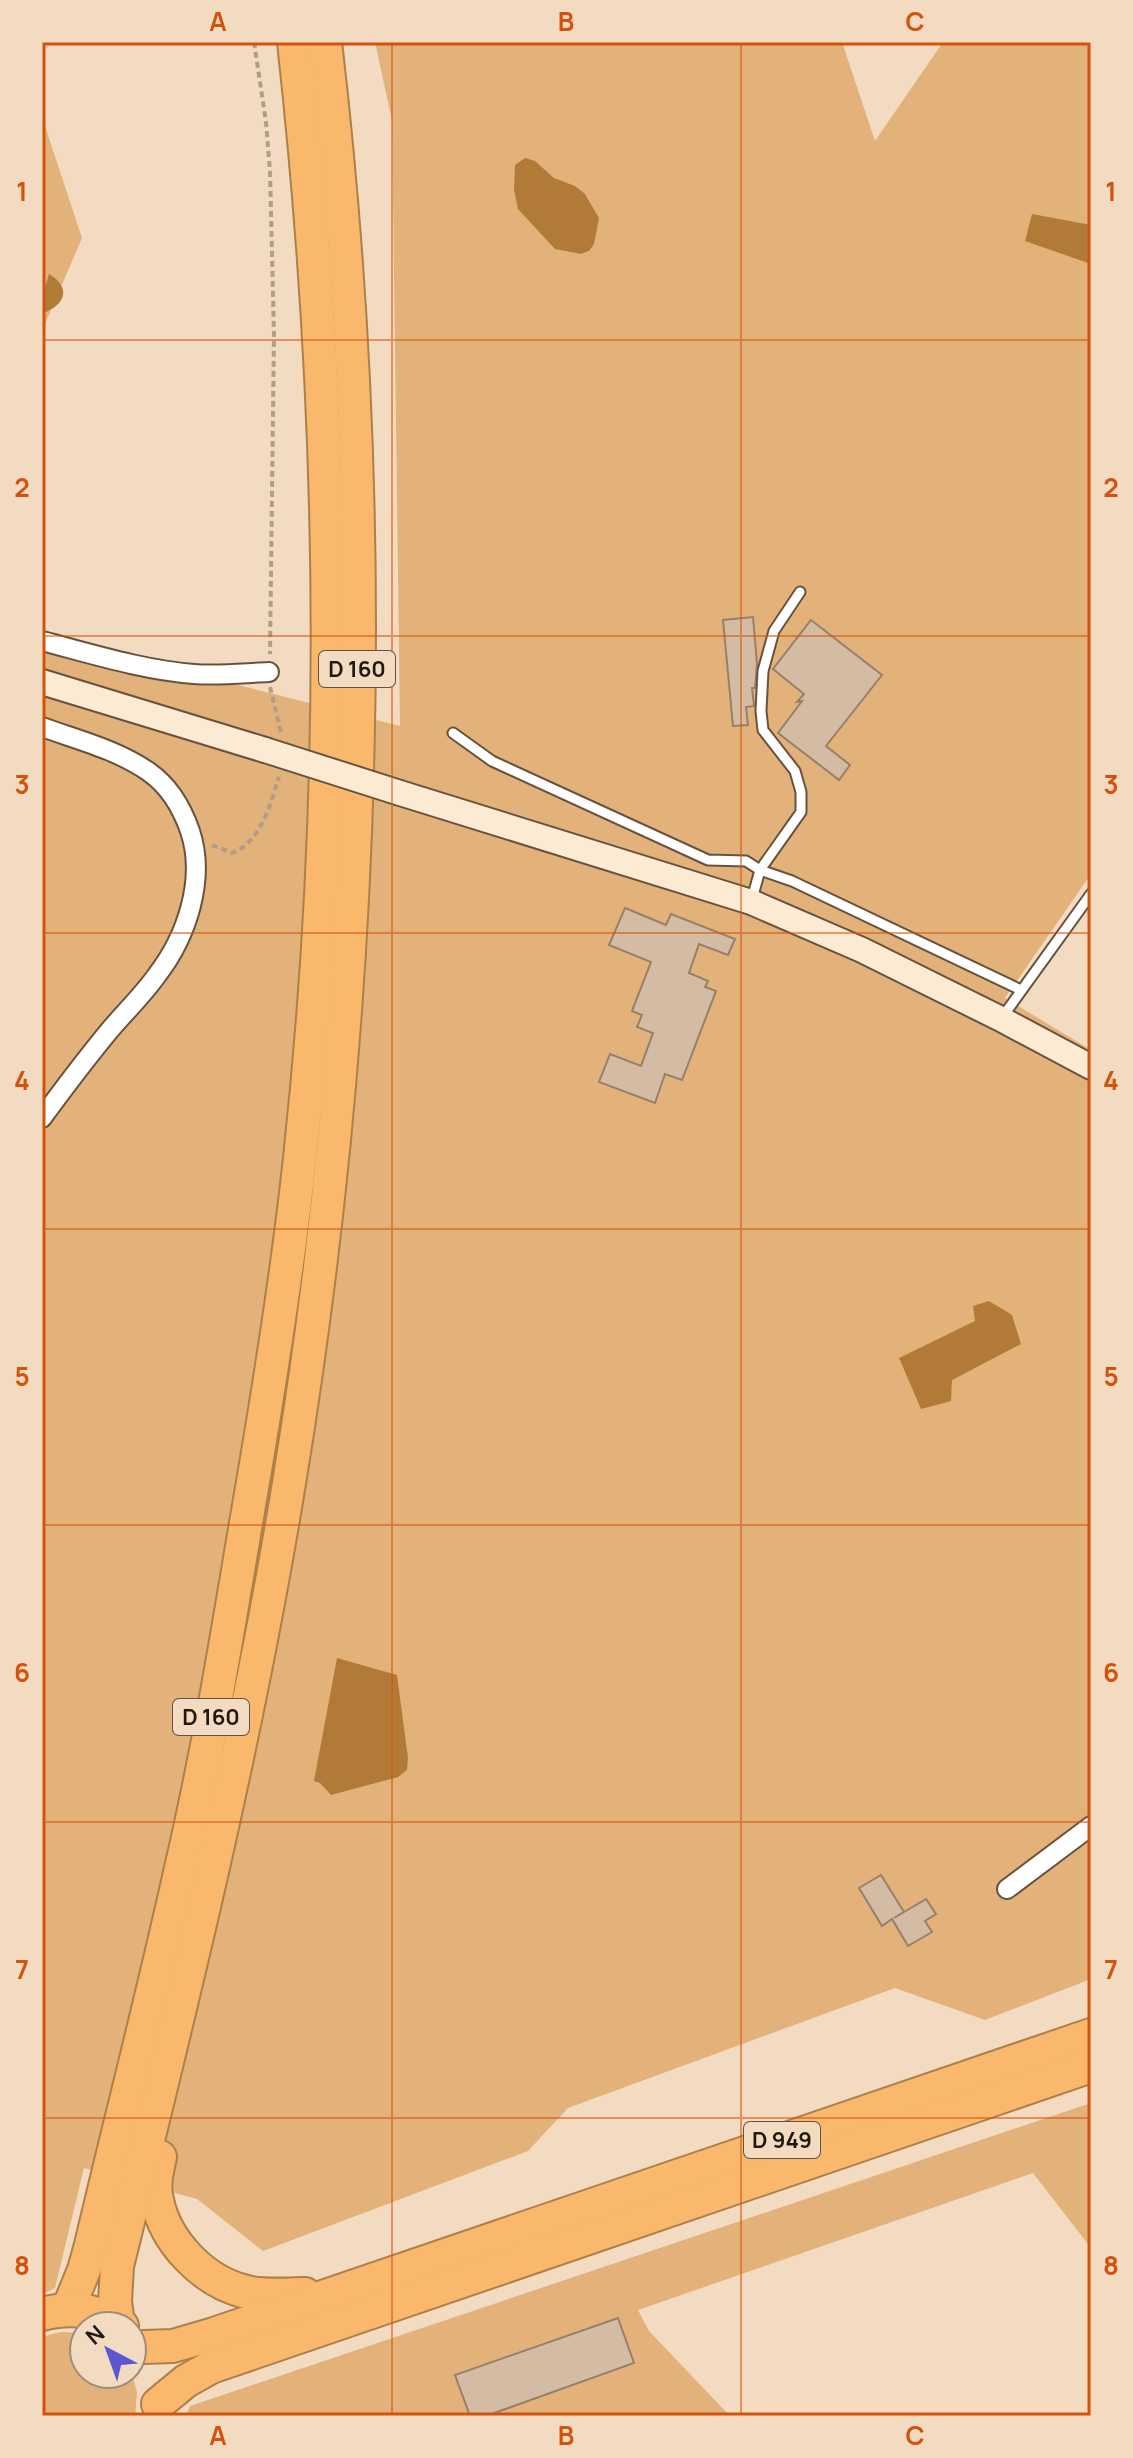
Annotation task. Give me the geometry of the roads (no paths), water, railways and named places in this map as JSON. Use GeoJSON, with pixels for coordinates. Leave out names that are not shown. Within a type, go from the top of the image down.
{"type":"FeatureCollection","features":[{"type":"Feature","properties":{"kind":"highway","name":"D 160"},"geometry":{"type":"LineString","coordinates":[[55,2311],[84,2270],[183,1860],[230,1617],[266,1407],[305,1114],[322,836],[326,542],[316,295],[294,42]]}},
{"type":"Feature","properties":{"kind":"highway","name":"D 160"},"geometry":{"type":"LineString","coordinates":[[118,2310],[115,2302],[117,2266],[239,1753],[285,1507],[316,1296],[340,1070],[356,761],[356,524],[347,293],[325,42]]}},
{"type":"Feature","properties":{"kind":"highway"},"geometry":{"type":"LineString","coordinates":[[176,2022],[162,2152],[155,2186],[162,2216],[170,2233],[197,2267],[228,2286],[261,2294],[332,2294]]}},
{"type":"Feature","properties":{"kind":"highway","name":"D 949"},"geometry":{"type":"LineString","coordinates":[[148,2342],[160,2348],[186,2343],[1091,2035]]}},
{"type":"Feature","properties":{"kind":"highway","name":"D 949"},"geometry":{"type":"LineString","coordinates":[[157,2410],[186,2381],[211,2367],[1091,2066]]}},
{"type":"Feature","properties":{"kind":"highway"},"geometry":{"type":"LineString","coordinates":[[148,2363],[155,2374],[157,2410]]}},
{"type":"Feature","properties":{"kind":"street"},"geometry":{"type":"LineString","coordinates":[[42,641],[170,671],[221,675],[269,672]]}},
{"type":"Feature","properties":{"kind":"street"},"geometry":{"type":"LineString","coordinates":[[42,682],[273,743],[400,793],[751,902],[862,950],[1091,1067]]}},
{"type":"Feature","properties":{"kind":"street"},"geometry":{"type":"LineString","coordinates":[[42,727],[126,758],[150,773],[176,800],[185,817],[196,854],[193,893],[173,951],[157,976],[84,1061],[42,1118]]}},
{"type":"Feature","properties":{"kind":"street"},"geometry":{"type":"LineString","coordinates":[[1007,1889],[1091,1826]]}},
{"type":"Feature","properties":{"kind":"lane"},"geometry":{"type":"LineString","coordinates":[[751,902],[760,870],[801,812],[801,792],[795,771],[763,730],[761,711],[763,671],[774,631],[800,592]]}},
{"type":"Feature","properties":{"kind":"lane"},"geometry":{"type":"LineString","coordinates":[[453,733],[492,761],[708,860],[746,861],[1021,990]]}},
{"type":"Feature","properties":{"kind":"lane"},"geometry":{"type":"LineString","coordinates":[[1001,1019],[1091,894]]}}]}
